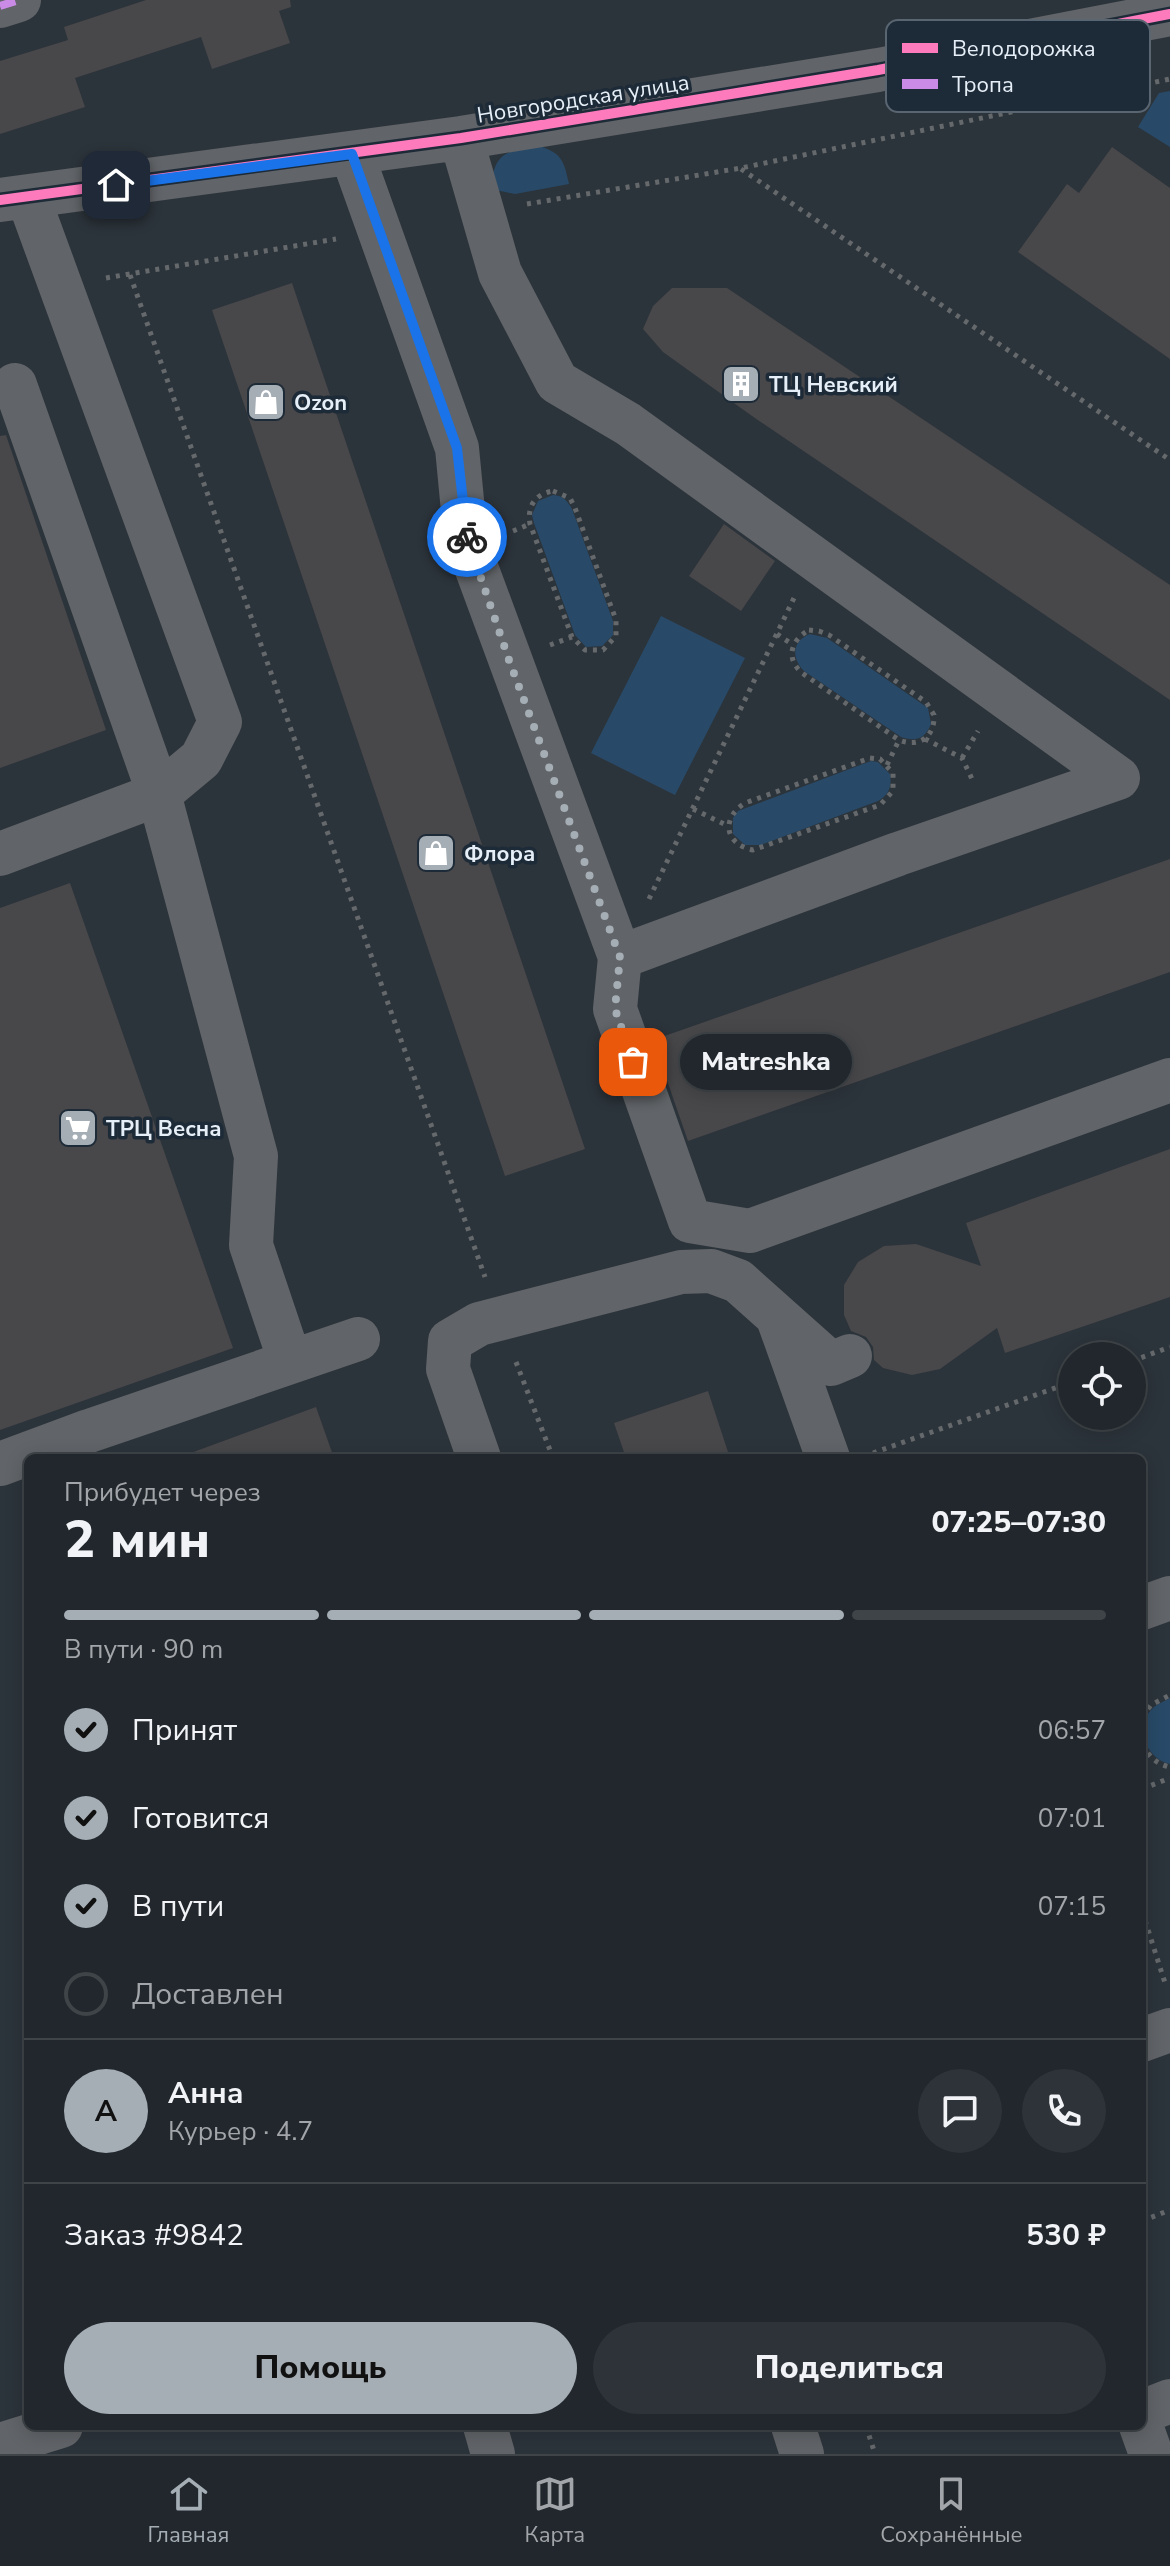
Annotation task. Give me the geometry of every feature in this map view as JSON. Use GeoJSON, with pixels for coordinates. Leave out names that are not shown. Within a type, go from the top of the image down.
{"type":"FeatureCollection","features":[{"type":"Feature","properties":{"kind":"street"},"geometry":{"type":"LineString","coordinates":[[0,6],[19,0]]}},
{"type":"Feature","properties":{"kind":"street","name":"Новгородская улица"},"geometry":{"type":"LineString","coordinates":[[1139,20],[1170,14]]}},
{"type":"Feature","properties":{"kind":"street","name":"Новгородская улица"},"geometry":{"type":"LineString","coordinates":[[14,198],[461,138],[886,68]]}},
{"type":"Feature","properties":{"kind":"street"},"geometry":{"type":"LineString","coordinates":[[461,138],[500,273],[557,382],[628,424],[1118,778],[620,957]]}},
{"type":"Feature","properties":{"kind":"street"},"geometry":{"type":"LineString","coordinates":[[352,154],[457,448],[469,548],[620,957],[615,1009],[690,1221],[750,1231],[1170,1080]]}},
{"type":"Feature","properties":{"kind":"street"},"geometry":{"type":"LineString","coordinates":[[0,854],[159,794],[201,759],[220,722],[58,284],[14,198]]}},
{"type":"Feature","properties":{"kind":"street"},"geometry":{"type":"LineString","coordinates":[[15,385],[159,794],[256,1156],[251,1245],[290,1361]]}},
{"type":"Feature","properties":{"kind":"street"},"geometry":{"type":"LineString","coordinates":[[478,1454],[448,1369],[450,1341],[479,1324],[681,1272],[711,1271],[738,1281],[831,1364],[850,1356]]}},
{"type":"Feature","properties":{"kind":"street"},"geometry":{"type":"LineString","coordinates":[[778,1317],[827,1454]]}},
{"type":"Feature","properties":{"kind":"street"},"geometry":{"type":"LineString","coordinates":[[28,1454],[358,1339]]}},
{"type":"Feature","properties":{"kind":"street"},"geometry":{"type":"LineString","coordinates":[[0,1464],[24,1455]]}},
{"type":"Feature","properties":{"kind":"street"},"geometry":{"type":"LineString","coordinates":[[1146,1607],[1170,1598]]}},
{"type":"Feature","properties":{"kind":"street"},"geometry":{"type":"LineString","coordinates":[[1146,2039],[1170,2030]]}},
{"type":"Feature","properties":{"kind":"street"},"geometry":{"type":"LineString","coordinates":[[1146,2410],[1170,2401]]}},
{"type":"Feature","properties":{"kind":"street"},"geometry":{"type":"LineString","coordinates":[[0,2445],[48,2430]]}},
{"type":"Feature","properties":{"kind":"street"},"geometry":{"type":"LineString","coordinates":[[486,2430],[493,2454]]}},
{"type":"Feature","properties":{"kind":"street"},"geometry":{"type":"LineString","coordinates":[[794,2430],[802,2454]]}},
{"type":"Feature","properties":{"kind":"street"},"geometry":{"type":"LineString","coordinates":[[1142,2430],[1151,2454]]}},
{"type":"Feature","properties":{"kind":"path"},"geometry":{"type":"LineString","coordinates":[[1150,83],[1170,79]]}},
{"type":"Feature","properties":{"kind":"path"},"geometry":{"type":"LineString","coordinates":[[482,212],[741,168],[1011,112]]}},
{"type":"Feature","properties":{"kind":"path"},"geometry":{"type":"LineString","coordinates":[[741,168],[1170,460]]}},
{"type":"Feature","properties":{"kind":"path"},"geometry":{"type":"LineString","coordinates":[[58,284],[130,275],[379,231]]}},
{"type":"Feature","properties":{"kind":"path"},"geometry":{"type":"LineString","coordinates":[[130,275],[500,1319],[551,1454]]}},
{"type":"Feature","properties":{"kind":"path"},"geometry":{"type":"LineString","coordinates":[[543,493],[562,493],[570,498],[616,620],[616,636],[603,650],[585,650],[572,637],[529,516],[530,506],[543,493]]}},
{"type":"Feature","properties":{"kind":"path"},"geometry":{"type":"LineString","coordinates":[[620,957],[814,559]]}},
{"type":"Feature","properties":{"kind":"path"},"geometry":{"type":"LineString","coordinates":[[925,739],[934,724],[934,715],[926,702],[819,631],[809,630],[793,645],[795,667],[899,740],[907,743],[925,739],[962,758],[991,822]]}},
{"type":"Feature","properties":{"kind":"path"},"geometry":{"type":"LineString","coordinates":[[777,634],[793,645]]}},
{"type":"Feature","properties":{"kind":"path"},"geometry":{"type":"LineString","coordinates":[[887,765],[899,740]]}},
{"type":"Feature","properties":{"kind":"path"},"geometry":{"type":"LineString","coordinates":[[863,759],[880,759],[887,765],[895,782],[893,791],[880,805],[753,850],[735,843],[728,826],[730,817],[745,803],[863,759]]}},
{"type":"Feature","properties":{"kind":"path"},"geometry":{"type":"LineString","coordinates":[[693,809],[728,826]]}},
{"type":"Feature","properties":{"kind":"path"},"geometry":{"type":"LineString","coordinates":[[1146,1356],[1170,1347]]}},
{"type":"Feature","properties":{"kind":"path"},"geometry":{"type":"LineString","coordinates":[[872,1453],[1058,1387]]}},
{"type":"Feature","properties":{"kind":"path"},"geometry":{"type":"LineString","coordinates":[[1146,1712],[1151,1705],[1170,1695]]}},
{"type":"Feature","properties":{"kind":"path"},"geometry":{"type":"LineString","coordinates":[[1146,1752],[1162,1766],[1170,1767]]}},
{"type":"Feature","properties":{"kind":"path"},"geometry":{"type":"LineString","coordinates":[[1146,1787],[1170,1778]]}},
{"type":"Feature","properties":{"kind":"path"},"geometry":{"type":"LineString","coordinates":[[1146,1924],[1170,1999]]}},
{"type":"Feature","properties":{"kind":"path"},"geometry":{"type":"LineString","coordinates":[[1146,2219],[1170,2210]]}},
{"type":"Feature","properties":{"kind":"path"},"geometry":{"type":"LineString","coordinates":[[867,2430],[875,2454]]}},
{"type":"Feature","properties":{"kind":"shaded area"},"geometry":{"type":"Polygon","coordinates":[[[1170,91],[1170,147],[1138,127],[1159,93],[1170,91]]]}},
{"type":"Feature","properties":{"kind":"shaded area"},"geometry":{"type":"Polygon","coordinates":[[[539,146],[561,159],[569,184],[515,194],[491,189],[499,160],[510,152],[539,146]]]}},
{"type":"Feature","properties":{"kind":"shaded area"},"geometry":{"type":"Polygon","coordinates":[[[553,495],[564,499],[572,509],[613,621],[613,635],[602,646],[586,647],[575,635],[534,523],[532,515],[538,501],[553,495]]]}},
{"type":"Feature","properties":{"kind":"shaded area"},"geometry":{"type":"Polygon","coordinates":[[[661,616],[745,658],[675,795],[591,753],[661,616]]]}},
{"type":"Feature","properties":{"kind":"shaded area"},"geometry":{"type":"Polygon","coordinates":[[[810,634],[827,638],[928,708],[931,724],[926,733],[916,739],[901,737],[804,671],[797,661],[795,650],[800,641],[810,634]]]}},
{"type":"Feature","properties":{"kind":"shaded area"},"geometry":{"type":"Polygon","coordinates":[[[871,761],[878,762],[890,774],[889,790],[878,801],[761,845],[745,845],[733,834],[733,818],[738,811],[871,761]]]}},
{"type":"Feature","properties":{"kind":"shaded area"},"geometry":{"type":"Polygon","coordinates":[[[1170,1698],[1170,1764],[1154,1756],[1146,1743],[1146,1718],[1155,1707],[1170,1698]]]}},
{"type":"Feature","properties":{"kind":"building"},"geometry":{"type":"Polygon","coordinates":[[[146,0],[290,0],[291,7],[279,11],[290,43],[212,69],[201,37],[75,78],[85,107],[0,134],[0,61],[68,40],[64,27],[146,0]]]}},
{"type":"Feature","properties":{"kind":"building"},"geometry":{"type":"Polygon","coordinates":[[[1112,147],[1170,188],[1170,359],[1018,252],[1067,184],[1079,193],[1112,147]]]}},
{"type":"Feature","properties":{"kind":"building"},"geometry":{"type":"Polygon","coordinates":[[[292,283],[585,1149],[505,1176],[212,310],[292,283]]]}},
{"type":"Feature","properties":{"kind":"building"},"geometry":{"type":"Polygon","coordinates":[[[672,288],[727,288],[1170,585],[1170,700],[752,416],[663,352],[643,329],[653,306],[672,288]]]}},
{"type":"Feature","properties":{"kind":"building"},"geometry":{"type":"Polygon","coordinates":[[[6,435],[106,730],[0,768],[0,436],[6,435]]]}},
{"type":"Feature","properties":{"kind":"building"},"geometry":{"type":"Polygon","coordinates":[[[724,524],[775,561],[741,611],[689,576],[724,524]]]}},
{"type":"Feature","properties":{"kind":"building"},"geometry":{"type":"Polygon","coordinates":[[[1170,859],[1170,972],[688,1141],[653,1040],[1170,859]]]}},
{"type":"Feature","properties":{"kind":"building","name":"ТРЦ Весна"},"geometry":{"type":"Polygon","coordinates":[[[70,883],[233,1348],[0,1430],[0,908],[70,883]]]}},
{"type":"Feature","properties":{"kind":"building"},"geometry":{"type":"Polygon","coordinates":[[[1170,1149],[1170,1297],[1005,1353],[997,1328],[940,1369],[912,1375],[883,1368],[874,1360],[873,1347],[866,1337],[851,1331],[844,1315],[844,1285],[858,1262],[884,1246],[916,1244],[981,1266],[966,1223],[1170,1149]]]}},
{"type":"Feature","properties":{"kind":"building"},"geometry":{"type":"Polygon","coordinates":[[[708,1391],[729,1454],[625,1454],[614,1423],[708,1391]]]}},
{"type":"Feature","properties":{"kind":"building"},"geometry":{"type":"Polygon","coordinates":[[[316,1407],[333,1454],[188,1454],[316,1407]]]}},
{"type":"Feature","properties":{"kind":"marked path"},"geometry":{"type":"LineString","coordinates":[[0,6],[19,0]]}},
{"type":"Feature","properties":{"kind":"cycle path"},"geometry":{"type":"LineString","coordinates":[[1139,20],[1170,14]]}},
{"type":"Feature","properties":{"kind":"cycle path"},"geometry":{"type":"LineString","coordinates":[[0,200],[461,138],[886,68]]}},
{"type":"Feature","properties":{"kind":"way so far"},"geometry":{"type":"LineString","coordinates":[[467,537],[509,660],[620,957],[615,1009],[633,1062]]}},
{"type":"Feature","properties":{"kind":"place","name":"ТЦ Невский"},"geometry":{"type":"Point","coordinates":[741,384]}},
{"type":"Feature","properties":{"kind":"place","name":"Ozon"},"geometry":{"type":"Point","coordinates":[266,402]}},
{"type":"Feature","properties":{"kind":"place","name":"Флора"},"geometry":{"type":"Point","coordinates":[436,853]}},
{"type":"Feature","properties":{"kind":"place","name":"Matreshka"},"geometry":{"type":"Point","coordinates":[633,1062]}},
{"type":"Feature","properties":{"kind":"place","name":"ТРЦ Весна"},"geometry":{"type":"Point","coordinates":[78,1128]}},
{"type":"Feature","properties":{"kind":"route"},"geometry":{"type":"LineString","coordinates":[[116,185],[352,154],[457,448],[467,537]]}}]}
